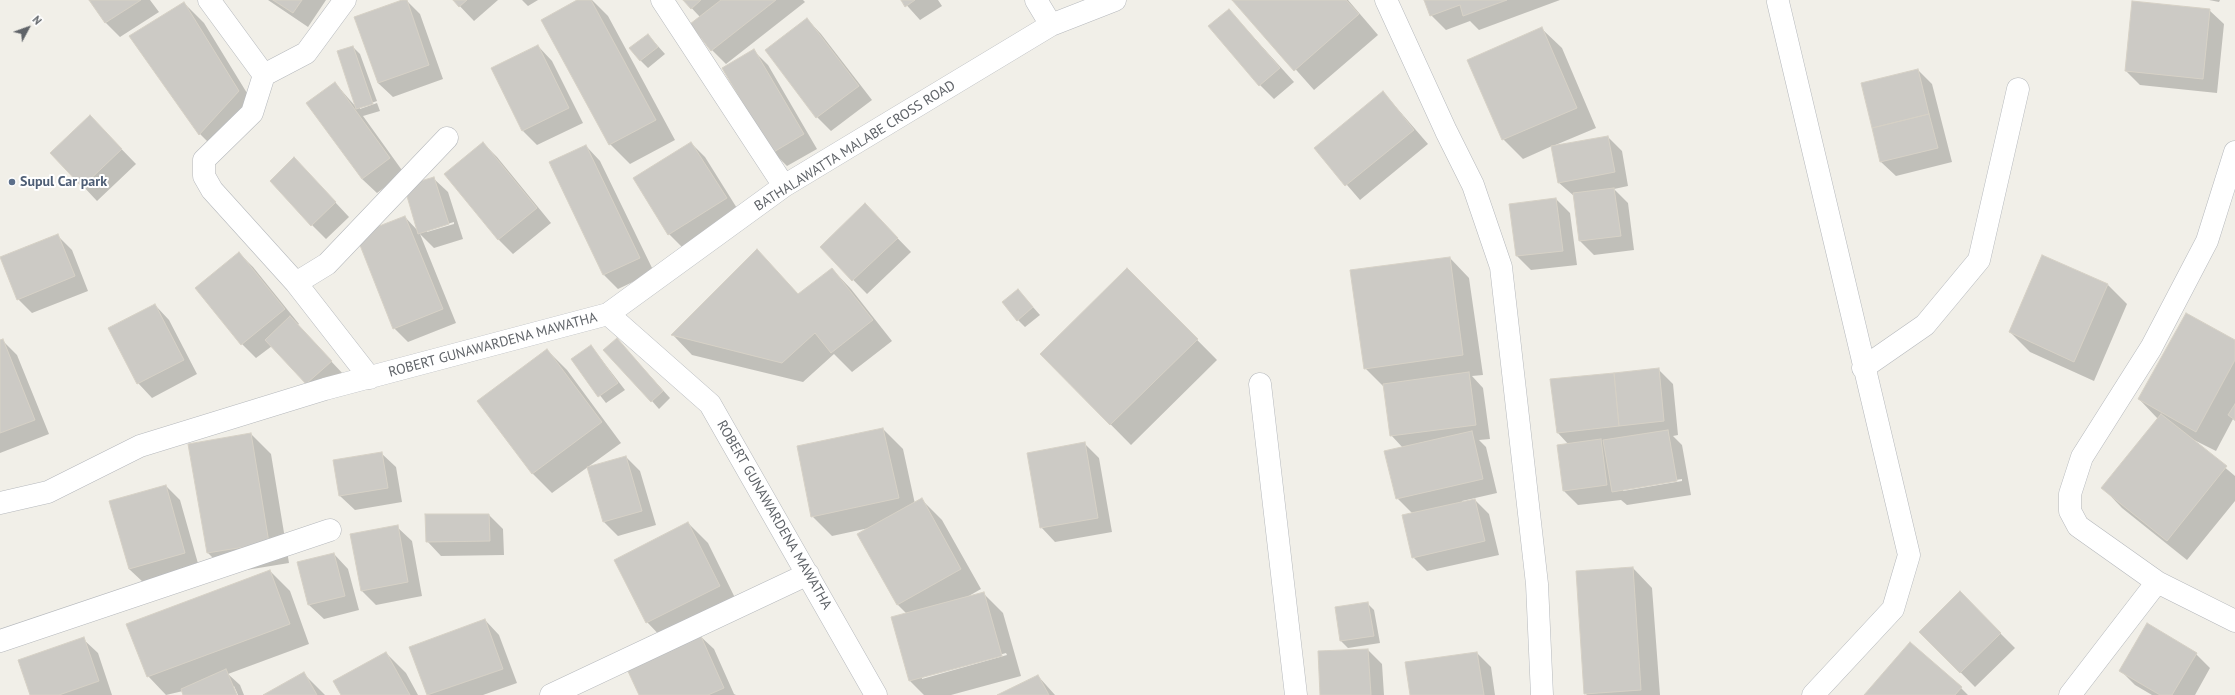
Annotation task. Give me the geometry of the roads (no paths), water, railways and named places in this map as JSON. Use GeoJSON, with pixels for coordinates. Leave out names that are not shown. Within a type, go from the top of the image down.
{"type":"FeatureCollection","features":[{"type":"Feature","properties":{"kind":"street"},"geometry":{"type":"LineString","coordinates":[[210,0],[264,75]]}},
{"type":"Feature","properties":{"kind":"street"},"geometry":{"type":"LineString","coordinates":[[345,0],[306,53],[264,75],[252,113],[204,160],[204,176],[212,190],[296,283],[370,378]]}},
{"type":"Feature","properties":{"kind":"street"},"geometry":{"type":"LineString","coordinates":[[662,0],[784,186]]}},
{"type":"Feature","properties":{"kind":"street"},"geometry":{"type":"LineString","coordinates":[[1036,0],[1051,25]]}},
{"type":"Feature","properties":{"kind":"street","name":"BATHALAWATTA MALABE CROSS ROAD"},"geometry":{"type":"LineString","coordinates":[[608,314],[784,186],[1051,25],[1115,0]]}},
{"type":"Feature","properties":{"kind":"street"},"geometry":{"type":"LineString","coordinates":[[1386,0],[1446,131],[1473,185],[1501,267],[1537,584],[1542,695]]}},
{"type":"Feature","properties":{"kind":"street"},"geometry":{"type":"LineString","coordinates":[[1778,2],[1909,555],[1893,609],[1813,695]]}},
{"type":"Feature","properties":{"kind":"street"},"geometry":{"type":"LineString","coordinates":[[1864,368],[1925,325],[1979,260],[2018,89]]}},
{"type":"Feature","properties":{"kind":"street"},"geometry":{"type":"LineString","coordinates":[[296,283],[327,264],[447,138]]}},
{"type":"Feature","properties":{"kind":"street"},"geometry":{"type":"LineString","coordinates":[[2235,152],[2207,241],[2151,348],[2082,458],[2070,494],[2070,511],[2078,526],[2157,582],[2235,621]]}},
{"type":"Feature","properties":{"kind":"street","name":"ROBERT GUNAWARDENA MAWATHA"},"geometry":{"type":"LineString","coordinates":[[0,503],[48,492],[140,446],[325,389],[608,314],[710,404],[876,695]]}},
{"type":"Feature","properties":{"kind":"street"},"geometry":{"type":"LineString","coordinates":[[1260,384],[1296,695]]}},
{"type":"Feature","properties":{"kind":"street"},"geometry":{"type":"LineString","coordinates":[[0,641],[330,530]]}},
{"type":"Feature","properties":{"kind":"street"},"geometry":{"type":"LineString","coordinates":[[551,695],[808,574]]}},
{"type":"Feature","properties":{"kind":"street"},"geometry":{"type":"LineString","coordinates":[[2070,695],[2157,582]]}},
{"type":"Feature","properties":{"kind":"place","name":"Supul Car park"},"geometry":{"type":"Point","coordinates":[12,182]}}]}
